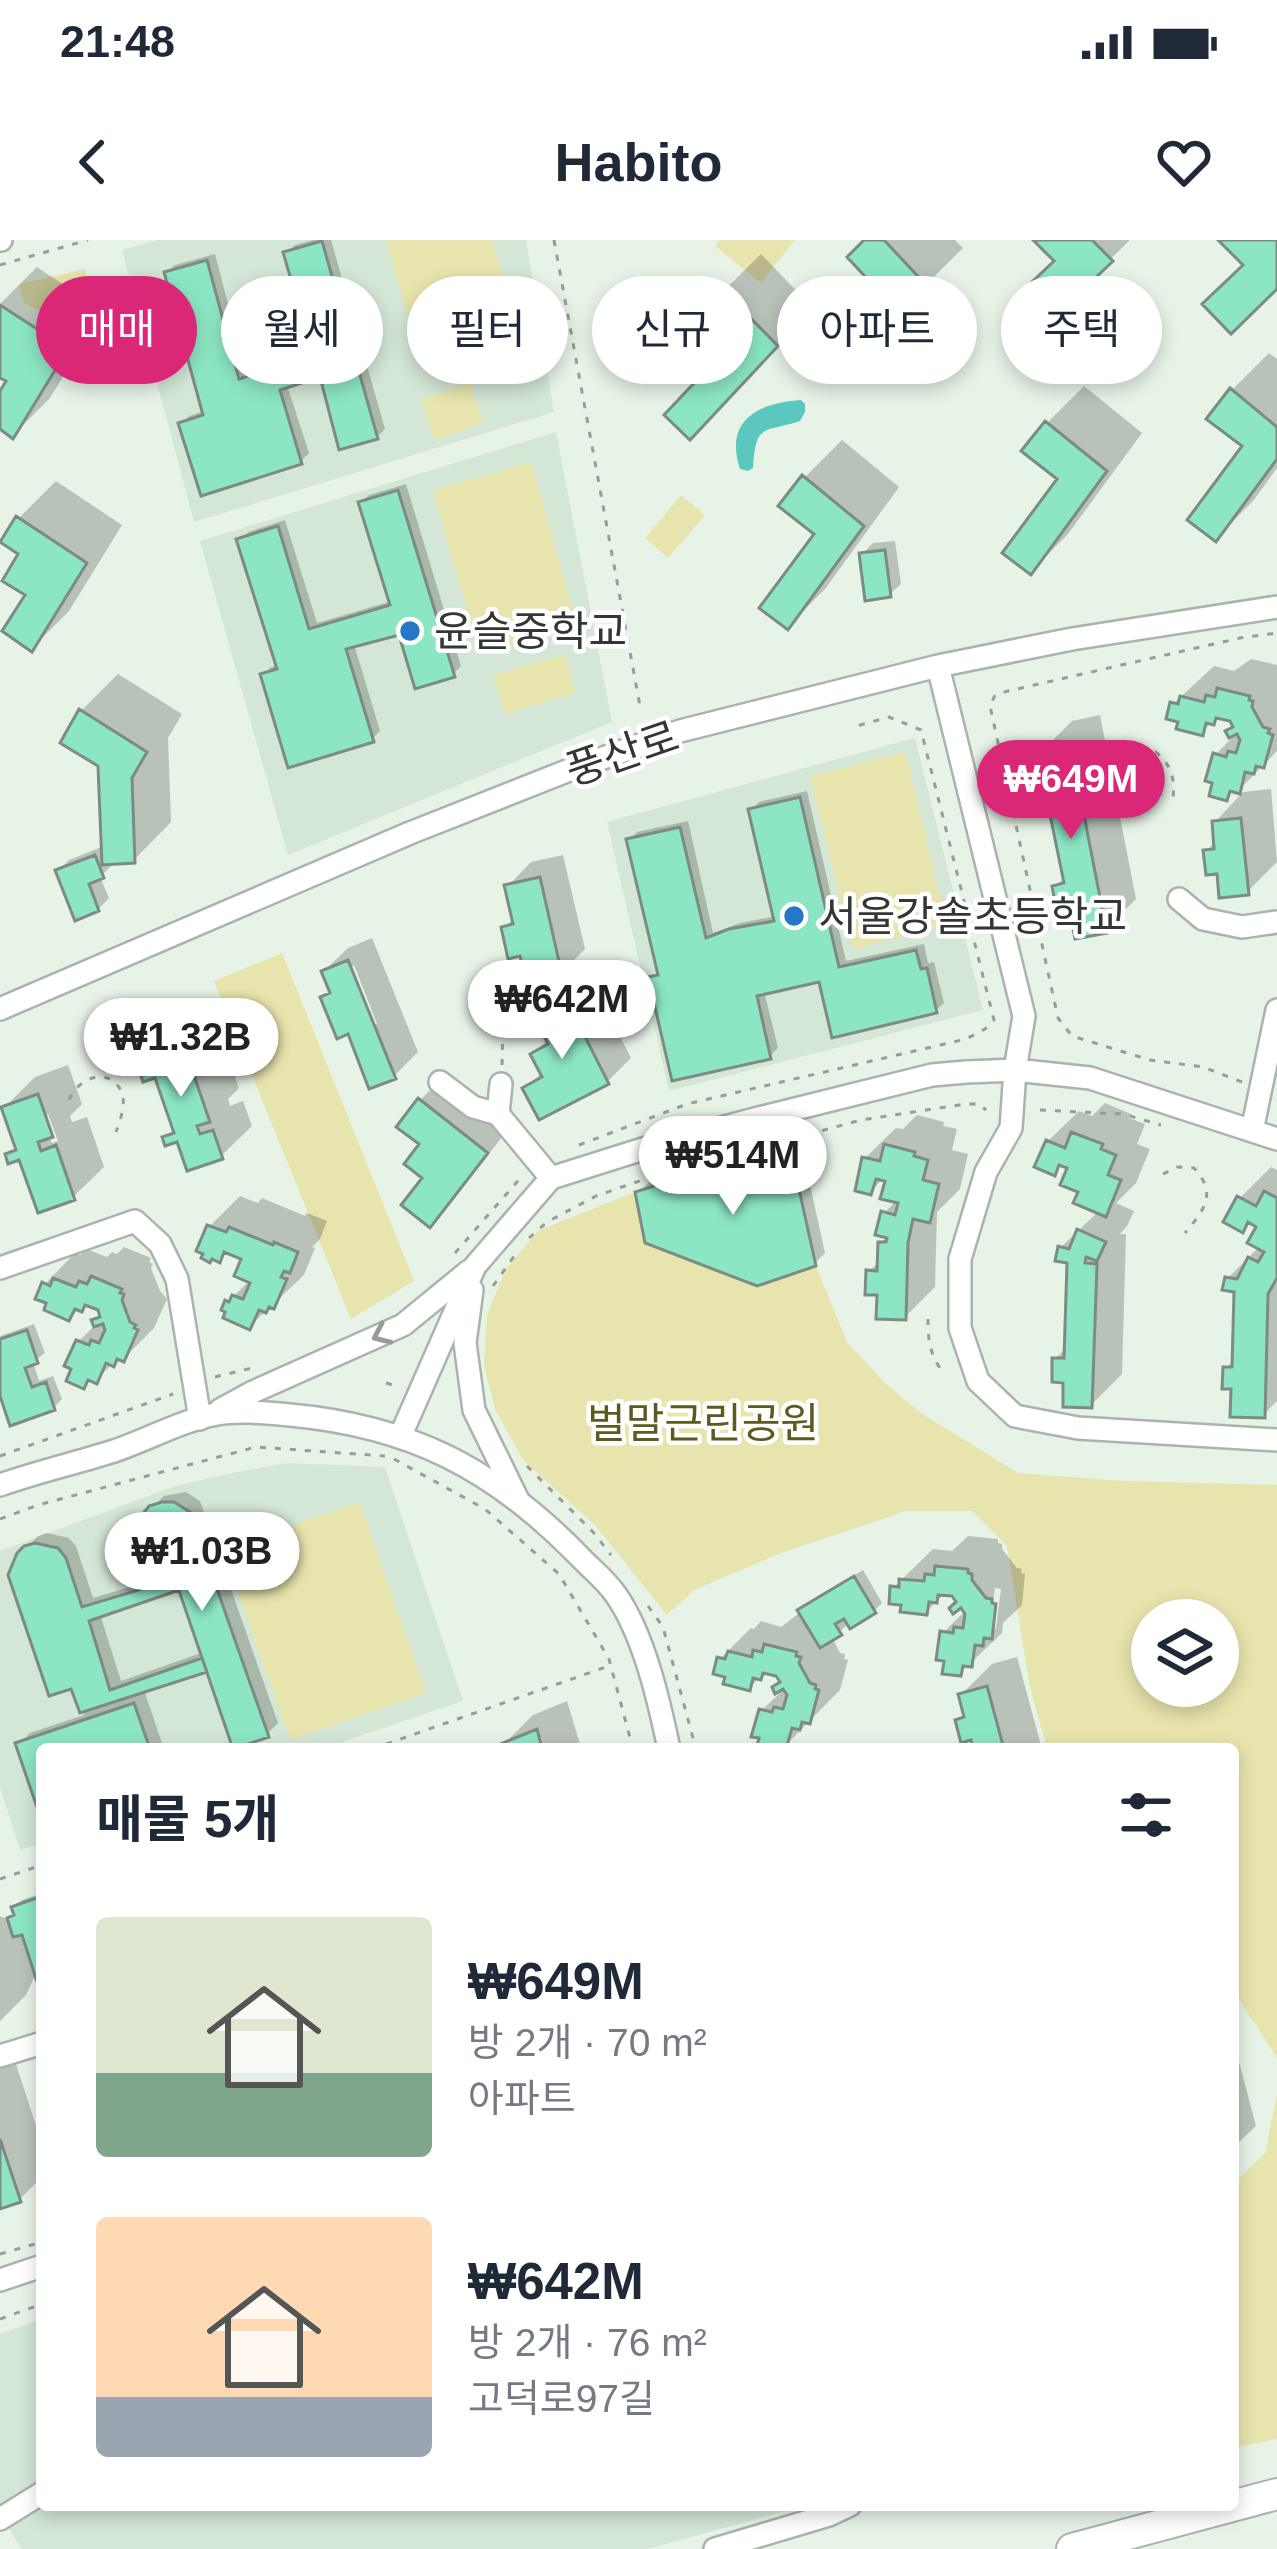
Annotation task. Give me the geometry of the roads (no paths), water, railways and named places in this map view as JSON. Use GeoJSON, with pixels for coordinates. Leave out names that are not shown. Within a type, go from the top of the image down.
{"type":"FeatureCollection","features":[{"type":"Feature","properties":{"kind":"highway"},"geometry":{"type":"LineString","coordinates":[[1239,2504],[1277,2494]]}},
{"type":"Feature","properties":{"kind":"highway"},"geometry":{"type":"LineString","coordinates":[[1072,2549],[1214,2511]]}},
{"type":"Feature","properties":{"kind":"street","name":"풍산로"},"geometry":{"type":"LineString","coordinates":[[0,1009],[410,833],[680,730],[938,666],[1277,607]]}},
{"type":"Feature","properties":{"kind":"street"},"geometry":{"type":"LineString","coordinates":[[938,666],[1024,1016],[1011,1127],[986,1172],[960,1258],[960,1328],[978,1381],[1015,1417],[1078,1428],[1277,1440]]}},
{"type":"Feature","properties":{"kind":"street"},"geometry":{"type":"LineString","coordinates":[[1179,899],[1203,919],[1242,927],[1277,922]]}},
{"type":"Feature","properties":{"kind":"street"},"geometry":{"type":"LineString","coordinates":[[1252,1131],[1277,1010]]}},
{"type":"Feature","properties":{"kind":"street"},"geometry":{"type":"LineString","coordinates":[[0,1485],[207,1416],[403,1325],[475,1266],[551,1178],[643,1150],[932,1076],[1015,1070],[1090,1078],[1277,1138]]}},
{"type":"Feature","properties":{"kind":"street"},"geometry":{"type":"LineString","coordinates":[[440,1082],[472,1107],[498,1114],[551,1178]]}},
{"type":"Feature","properties":{"kind":"street"},"geometry":{"type":"LineString","coordinates":[[498,1114],[502,1084]]}},
{"type":"Feature","properties":{"kind":"street"},"geometry":{"type":"LineString","coordinates":[[0,1268],[135,1221],[160,1244],[177,1279],[207,1416]]}},
{"type":"Feature","properties":{"kind":"street"},"geometry":{"type":"LineString","coordinates":[[400,1437],[475,1266]]}},
{"type":"Feature","properties":{"kind":"street"},"geometry":{"type":"LineString","coordinates":[[475,1266],[465,1343],[474,1410],[519,1502]]}},
{"type":"Feature","properties":{"kind":"street"},"geometry":{"type":"LineString","coordinates":[[207,1416],[265,1413],[365,1425],[466,1465],[519,1502],[616,1594],[644,1653],[667,1743]]}},
{"type":"Feature","properties":{"kind":"street"},"geometry":{"type":"LineString","coordinates":[[0,2056],[36,2045]]}},
{"type":"Feature","properties":{"kind":"street"},"geometry":{"type":"LineString","coordinates":[[0,2280],[36,2268]]}},
{"type":"Feature","properties":{"kind":"street"},"geometry":{"type":"LineString","coordinates":[[0,2519],[36,2497]]}},
{"type":"Feature","properties":{"kind":"street"},"geometry":{"type":"LineString","coordinates":[[715,2549],[839,2511]]}},
{"type":"Feature","properties":{"kind":"water"},"geometry":{"type":"Polygon","coordinates":[[[801,400],[805,412],[800,421],[763,432],[756,443],[753,468],[740,469],[737,438],[748,417],[771,405],[801,400]]]}},
{"type":"Feature","properties":{"kind":"place","name":"윤슬중학교"},"geometry":{"type":"Point","coordinates":[410,631]}},
{"type":"Feature","properties":{"kind":"place","name":"서울강솔초등학교"},"geometry":{"type":"Point","coordinates":[794,916]}},
{"type":"Feature","properties":{"kind":"park label","name":"벌말근린공원"},"geometry":{"type":"Point","coordinates":[703,1423]}}]}
